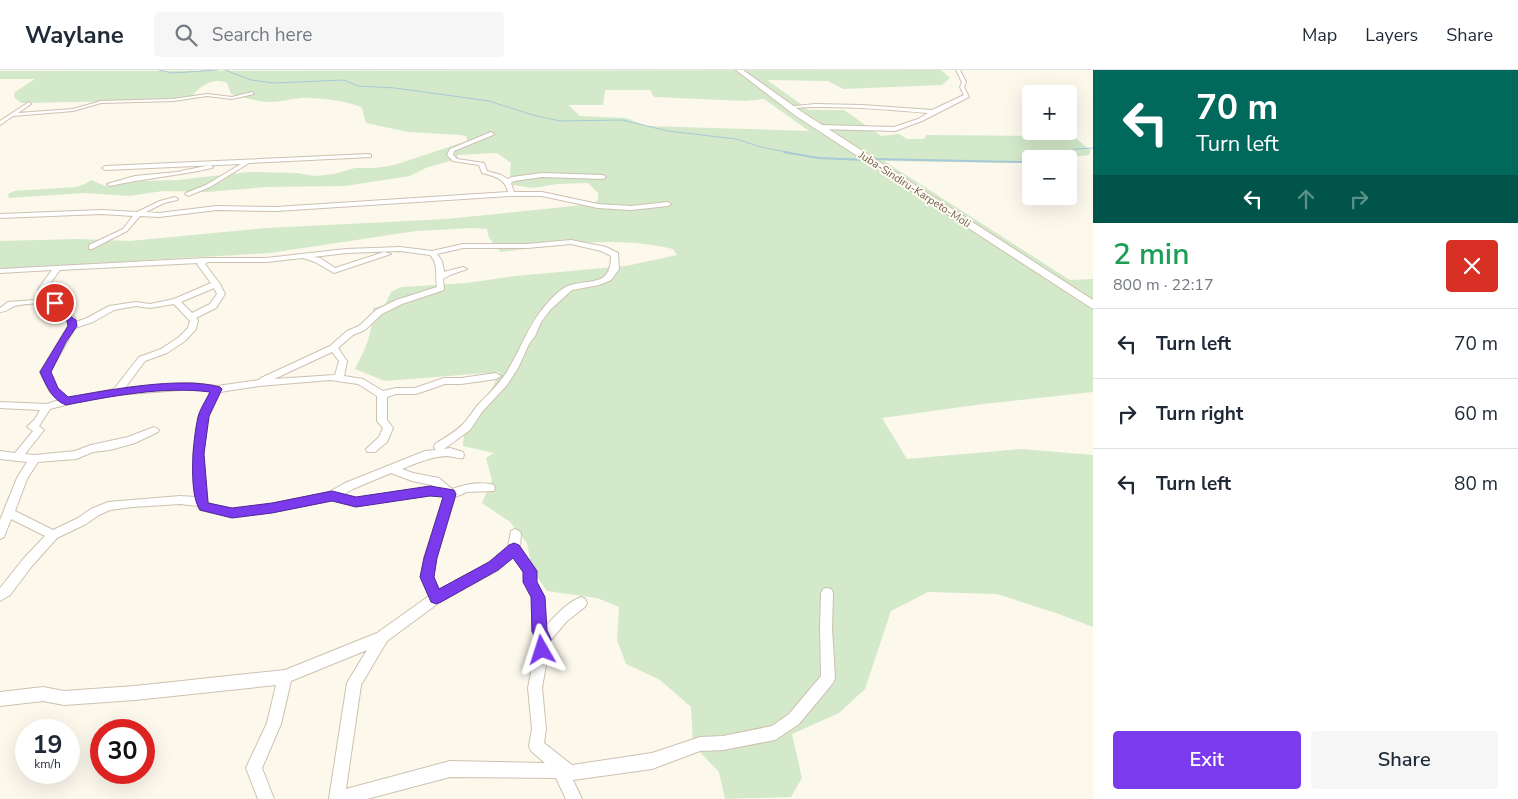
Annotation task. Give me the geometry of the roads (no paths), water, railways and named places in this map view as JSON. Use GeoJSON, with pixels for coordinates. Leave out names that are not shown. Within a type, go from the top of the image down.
{"type":"FeatureCollection","features":[{"type":"Feature","properties":{"kind":"main road","name":"Juba-Sindiru-Karpeto-Moli"},"geometry":{"type":"LineString","coordinates":[[739,70],[788,107],[1093,305]]}},
{"type":"Feature","properties":{"kind":"street"},"geometry":{"type":"LineString","coordinates":[[820,128],[895,129],[920,120],[967,96],[962,87],[964,82],[958,70]]}},
{"type":"Feature","properties":{"kind":"street"},"geometry":{"type":"LineString","coordinates":[[12,116],[98,107],[93,104],[173,100],[207,96],[232,98],[252,93]]}},
{"type":"Feature","properties":{"kind":"street"},"geometry":{"type":"LineString","coordinates":[[0,123],[30,103]]}},
{"type":"Feature","properties":{"kind":"street"},"geometry":{"type":"LineString","coordinates":[[788,107],[815,105],[862,106],[933,112]]}},
{"type":"Feature","properties":{"kind":"street"},"geometry":{"type":"LineString","coordinates":[[491,134],[452,150],[450,154],[455,160],[482,164],[484,172],[503,176],[508,182],[512,194]]}},
{"type":"Feature","properties":{"kind":"street"},"geometry":{"type":"LineString","coordinates":[[105,168],[369,156]]}},
{"type":"Feature","properties":{"kind":"street"},"geometry":{"type":"LineString","coordinates":[[188,194],[208,186],[239,166],[252,161]]}},
{"type":"Feature","properties":{"kind":"street"},"geometry":{"type":"LineString","coordinates":[[110,184],[151,175],[177,174],[228,163]]}},
{"type":"Feature","properties":{"kind":"street"},"geometry":{"type":"LineString","coordinates":[[508,182],[512,179],[542,175],[603,177]]}},
{"type":"Feature","properties":{"kind":"street"},"geometry":{"type":"LineString","coordinates":[[0,216],[102,212],[159,216],[217,208],[276,209],[512,194],[542,194],[598,206],[630,208],[668,204]]}},
{"type":"Feature","properties":{"kind":"street"},"geometry":{"type":"LineString","coordinates":[[92,247],[126,230],[138,214],[162,202],[175,199]]}},
{"type":"Feature","properties":{"kind":"street"},"geometry":{"type":"LineString","coordinates":[[0,272],[206,260],[266,260],[346,251],[416,250],[432,253],[462,246],[535,246],[571,242],[615,255],[615,268],[608,278],[596,283],[569,288],[548,307],[537,322],[531,336],[524,343],[514,368],[504,383],[479,410],[466,428],[439,447]]}},
{"type":"Feature","properties":{"kind":"street"},"geometry":{"type":"LineString","coordinates":[[300,255],[317,260],[334,270],[395,251]]}},
{"type":"Feature","properties":{"kind":"street"},"geometry":{"type":"LineString","coordinates":[[259,383],[333,348],[350,332],[362,328],[379,312],[399,302],[441,288],[439,278],[441,264],[439,259],[432,253]]}},
{"type":"Feature","properties":{"kind":"street"},"geometry":{"type":"LineString","coordinates":[[191,317],[213,306],[220,294],[216,284],[201,264],[206,260]]}},
{"type":"Feature","properties":{"kind":"street"},"geometry":{"type":"LineString","coordinates":[[439,278],[447,273],[463,269]]}},
{"type":"Feature","properties":{"kind":"street"},"geometry":{"type":"LineString","coordinates":[[56,270],[42,289],[62,309],[60,314],[72,320],[72,326],[45,372],[53,390],[66,401]]}},
{"type":"Feature","properties":{"kind":"street"},"geometry":{"type":"LineString","coordinates":[[72,326],[90,320],[112,308],[136,304],[150,306],[176,300],[216,284]]}},
{"type":"Feature","properties":{"kind":"street"},"geometry":{"type":"LineString","coordinates":[[0,310],[4,310],[11,304],[36,302],[48,296]]}},
{"type":"Feature","properties":{"kind":"street"},"geometry":{"type":"LineString","coordinates":[[117,392],[142,359],[164,351],[182,339],[192,329],[194,320],[176,300]]}},
{"type":"Feature","properties":{"kind":"street"},"geometry":{"type":"LineString","coordinates":[[333,348],[343,360],[339,379]]}},
{"type":"Feature","properties":{"kind":"street"},"geometry":{"type":"LineString","coordinates":[[382,395],[396,391],[416,391],[444,381],[461,381],[496,376]]}},
{"type":"Feature","properties":{"kind":"street"},"geometry":{"type":"LineString","coordinates":[[0,404],[46,406],[117,392],[192,386],[217,389],[259,383],[330,377],[360,380],[382,395]]}},
{"type":"Feature","properties":{"kind":"street"},"geometry":{"type":"LineString","coordinates":[[217,389],[204,416],[198,454],[201,502],[204,507],[232,513],[272,508],[332,496],[349,486],[429,454],[450,452],[459,455]]}},
{"type":"Feature","properties":{"kind":"street"},"geometry":{"type":"LineString","coordinates":[[371,449],[383,440],[388,428],[382,421],[382,395]]}},
{"type":"Feature","properties":{"kind":"street"},"geometry":{"type":"LineString","coordinates":[[18,456],[38,430],[32,427],[39,421],[46,406]]}},
{"type":"Feature","properties":{"kind":"street"},"geometry":{"type":"LineString","coordinates":[[0,456],[18,456],[35,459],[76,455],[92,449],[131,440],[154,430]]}},
{"type":"Feature","properties":{"kind":"street"},"geometry":{"type":"LineString","coordinates":[[0,534],[10,513],[22,478],[35,459]]}},
{"type":"Feature","properties":{"kind":"street"},"geometry":{"type":"LineString","coordinates":[[391,470],[398,474],[435,481],[450,494]]}},
{"type":"Feature","properties":{"kind":"street"},"geometry":{"type":"LineString","coordinates":[[332,496],[356,502],[430,491],[450,494],[466,488],[490,488]]}},
{"type":"Feature","properties":{"kind":"street"},"geometry":{"type":"LineString","coordinates":[[436,598],[427,577],[430,558],[450,494]]}},
{"type":"Feature","properties":{"kind":"street"},"geometry":{"type":"LineString","coordinates":[[0,594],[6,591],[28,562],[53,535],[108,506],[180,500],[201,502]]}},
{"type":"Feature","properties":{"kind":"street"},"geometry":{"type":"LineString","coordinates":[[10,513],[53,535]]}},
{"type":"Feature","properties":{"kind":"street"},"geometry":{"type":"LineString","coordinates":[[0,699],[42,694],[64,698],[136,693],[285,677],[382,637],[436,598],[494,566],[514,549],[516,534]]}},
{"type":"Feature","properties":{"kind":"street"},"geometry":{"type":"LineString","coordinates":[[514,549],[530,571],[530,582],[538,597],[539,631],[544,639]]}},
{"type":"Feature","properties":{"kind":"street"},"geometry":{"type":"LineString","coordinates":[[382,637],[354,682],[337,799],[450,769],[564,773],[652,761],[700,744],[723,743],[775,733],[794,719],[828,678],[827,593]]}},
{"type":"Feature","properties":{"kind":"street"},"geometry":{"type":"LineString","coordinates":[[574,799],[564,773],[536,746],[539,729],[535,688],[544,639],[562,617],[581,603]]}},
{"type":"Feature","properties":{"kind":"street"},"geometry":{"type":"LineString","coordinates":[[266,799],[254,768],[274,724],[285,677]]}},
{"type":"Feature","properties":{"kind":"waterway"},"geometry":{"type":"LineString","coordinates":[[159,70],[172,73],[218,70]]}},
{"type":"Feature","properties":{"kind":"waterway"},"geometry":{"type":"LineString","coordinates":[[225,70],[251,80],[274,83],[344,80],[358,86],[395,88],[489,101],[533,115],[560,121],[622,120],[668,131],[736,139],[761,147],[791,153]]}},
{"type":"Feature","properties":{"kind":"waterway"},"geometry":{"type":"LineString","coordinates":[[1072,150],[1093,148]]}},
{"type":"Feature","properties":{"kind":"waterway"},"geometry":{"type":"LineString","coordinates":[[784,152],[818,158],[866,160]]}},
{"type":"Feature","properties":{"kind":"waterway"},"geometry":{"type":"LineString","coordinates":[[874,159],[1022,162]]}}]}
